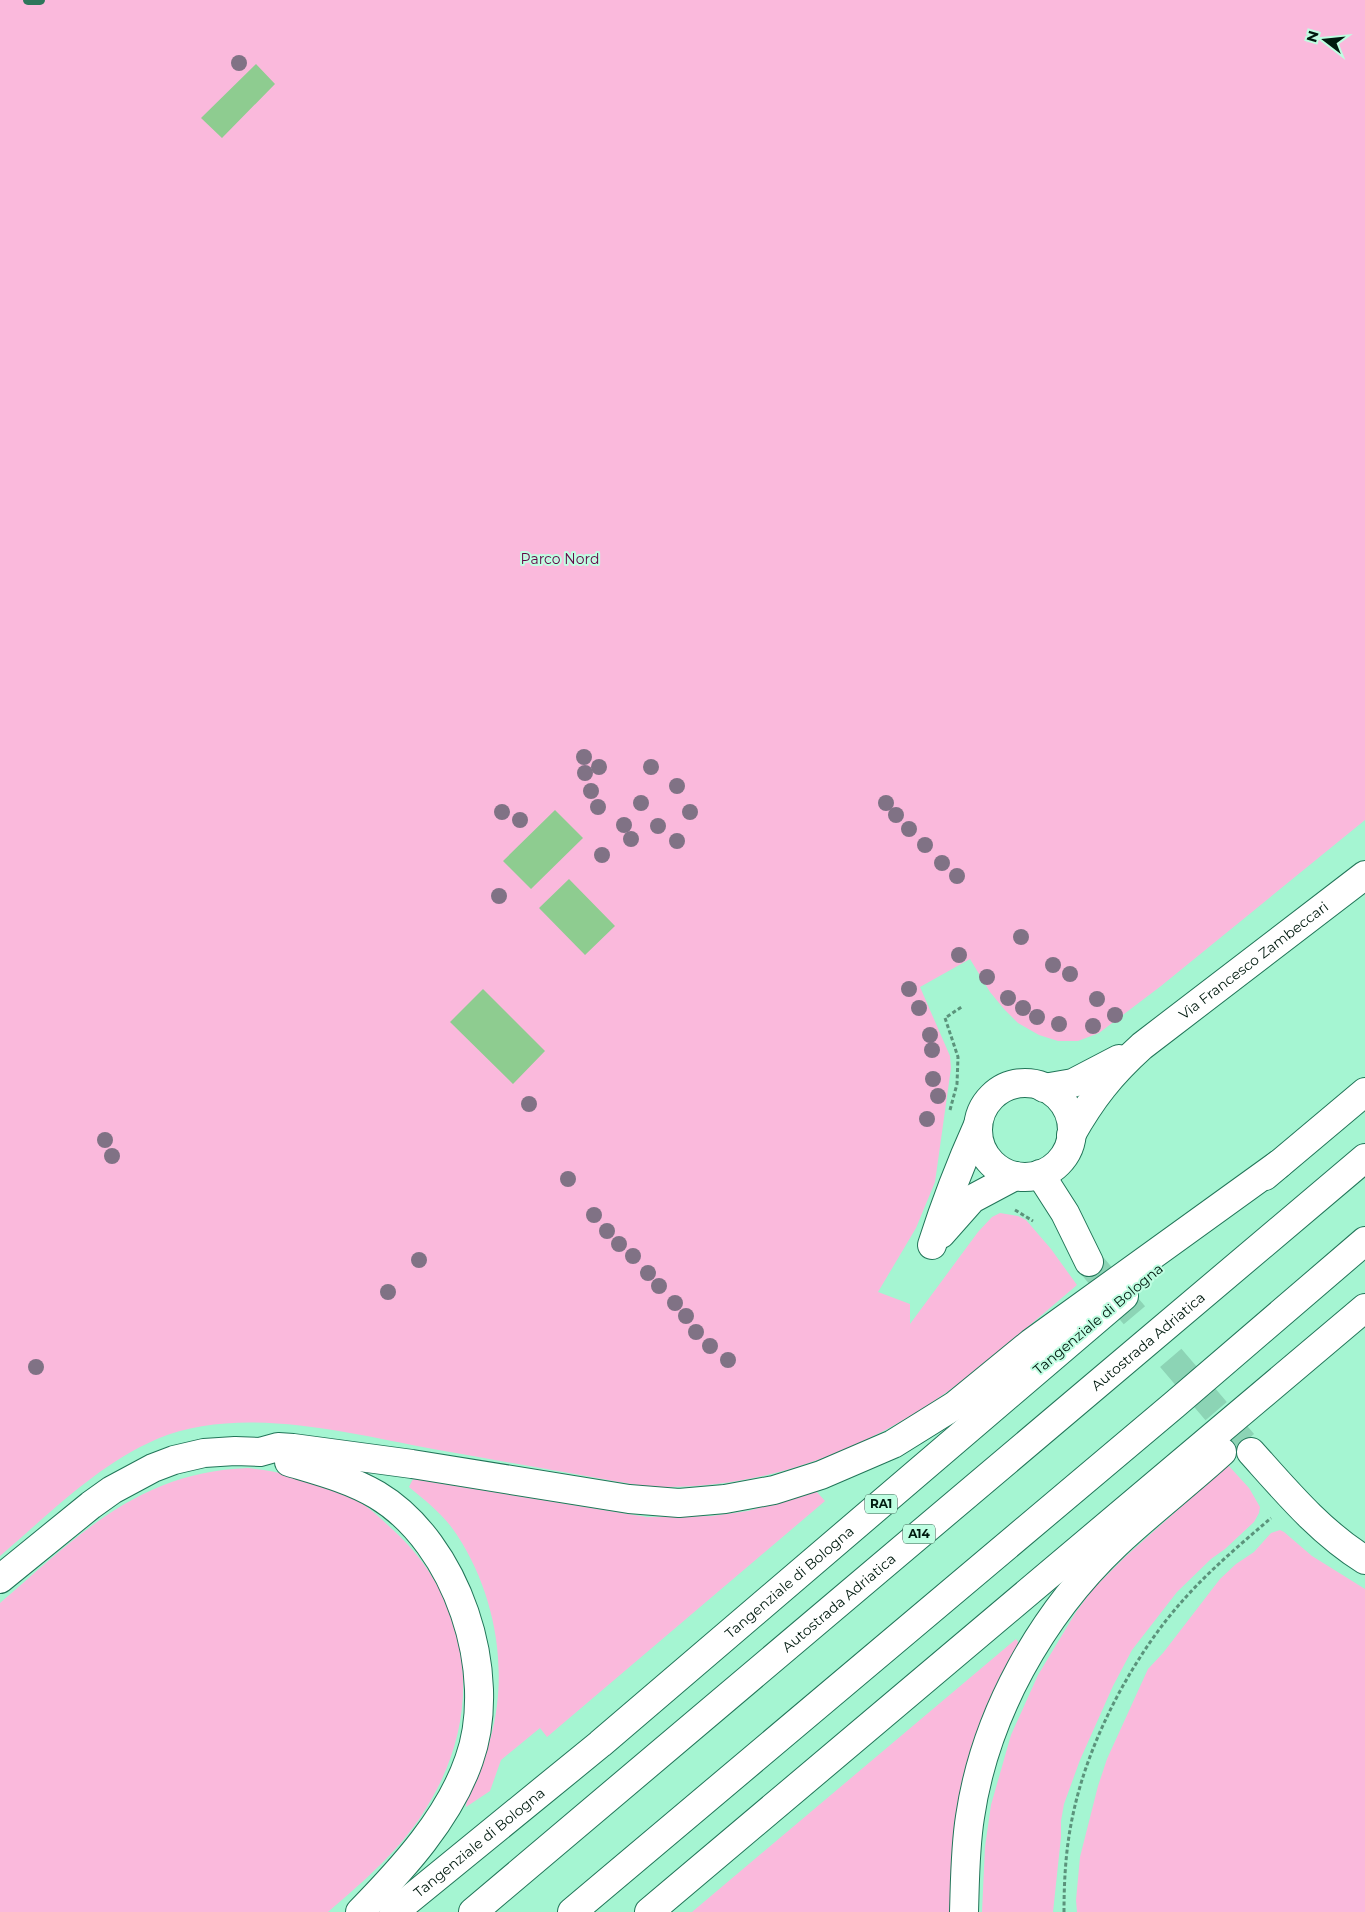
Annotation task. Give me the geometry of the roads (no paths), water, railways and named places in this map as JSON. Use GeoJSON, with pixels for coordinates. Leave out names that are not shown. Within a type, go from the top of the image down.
{"type":"FeatureCollection","features":[{"type":"Feature","properties":{"kind":"main road","name":"Via Francesco Zambeccari"},"geometry":{"type":"LineString","coordinates":[[1142,1046],[1365,874]]}},
{"type":"Feature","properties":{"kind":"main road"},"geometry":{"type":"LineString","coordinates":[[1044,1088],[1073,1082],[1142,1046]]}},
{"type":"Feature","properties":{"kind":"main road"},"geometry":{"type":"LineString","coordinates":[[1070,1135],[1087,1106],[1115,1071],[1142,1046]]}},
{"type":"Feature","properties":{"kind":"main road"},"geometry":{"type":"LineString","coordinates":[[1018,1083],[1038,1085],[1044,1088],[1050,1090],[1068,1111],[1072,1126],[1071,1140],[1065,1153],[1054,1167],[1027,1175],[972,1199],[932,1245],[944,1206],[986,1103],[1001,1089],[1018,1083]]}},
{"type":"Feature","properties":{"kind":"main road","name":"Tangenziale di Bologna"},"geometry":{"type":"LineString","coordinates":[[394,1912],[600,1744],[1365,1092]]}},
{"type":"Feature","properties":{"kind":"main road"},"geometry":{"type":"LineString","coordinates":[[978,1125],[978,1137],[984,1154],[996,1168],[1027,1175],[1065,1213],[1089,1262]]}},
{"type":"Feature","properties":{"kind":"main road","name":"Autostrada Adriatica"},"geometry":{"type":"LineString","coordinates":[[473,1912],[1365,1158]]}},
{"type":"Feature","properties":{"kind":"main road"},"geometry":{"type":"LineString","coordinates":[[0,1579],[91,1505],[124,1483],[153,1468],[174,1460],[204,1453],[260,1452],[278,1448],[293,1448],[412,1464],[629,1499],[679,1503],[725,1499],[774,1490],[821,1475],[892,1444],[954,1406],[1031,1343],[1279,1164]]}},
{"type":"Feature","properties":{"kind":"main road"},"geometry":{"type":"LineString","coordinates":[[572,1912],[1365,1241]]}},
{"type":"Feature","properties":{"kind":"main road"},"geometry":{"type":"LineString","coordinates":[[649,1912],[1365,1308]]}},
{"type":"Feature","properties":{"kind":"main road"},"geometry":{"type":"LineString","coordinates":[[964,1912],[968,1834],[977,1780],[993,1731],[1008,1695],[1038,1640],[1071,1594],[1116,1544],[1249,1427],[1311,1352]]}},
{"type":"Feature","properties":{"kind":"main road"},"geometry":{"type":"LineString","coordinates":[[260,1452],[358,1485],[378,1496],[407,1520],[420,1533],[436,1555],[451,1581],[472,1639],[478,1671],[480,1711],[470,1759],[457,1789],[442,1814],[408,1859],[360,1912]]}},
{"type":"Feature","properties":{"kind":"main road"},"geometry":{"type":"LineString","coordinates":[[1251,1452],[1322,1528],[1365,1560]]}},
{"type":"Feature","properties":{"kind":"waterway"},"geometry":{"type":"LineString","coordinates":[[28,0],[40,0]]}},
{"type":"Feature","properties":{"kind":"tunnel"},"geometry":{"type":"LineString","coordinates":[[1089,1262],[1251,1452]]}},
{"type":"Feature","properties":{"kind":"park label","name":"Parco Nord"},"geometry":{"type":"Point","coordinates":[560,559]}}]}
